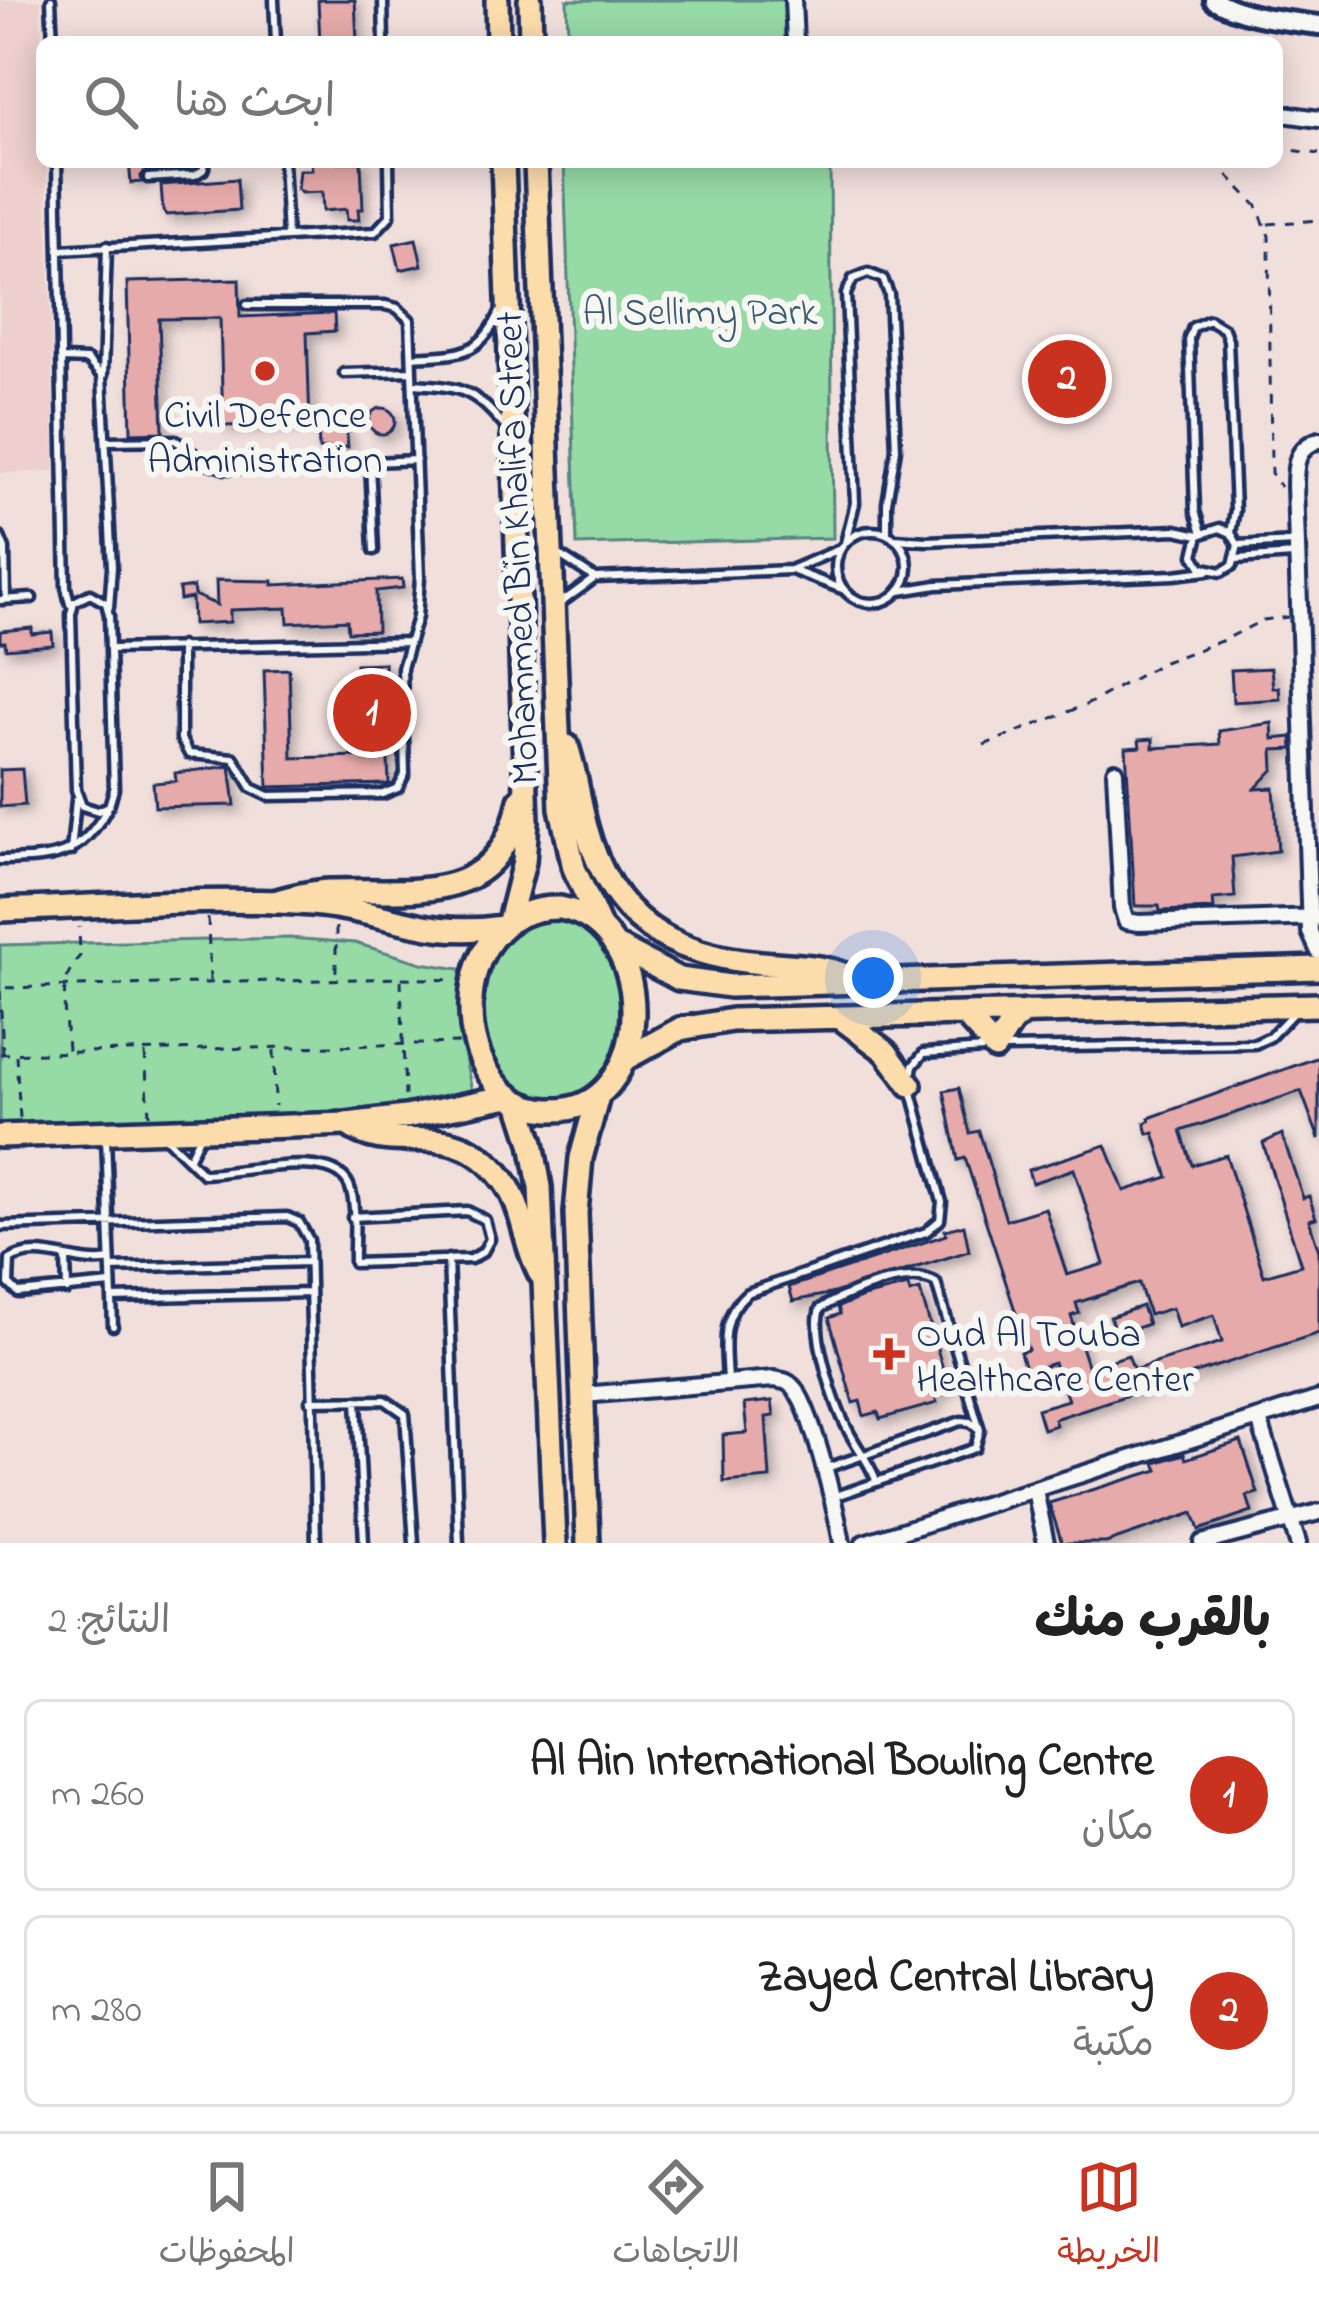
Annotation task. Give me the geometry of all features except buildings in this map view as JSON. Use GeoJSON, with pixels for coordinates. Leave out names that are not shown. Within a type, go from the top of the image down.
{"type":"FeatureCollection","features":[{"type":"Feature","properties":{"kind":"main road"},"geometry":{"type":"LineString","coordinates":[[530,0],[532,36]]}},
{"type":"Feature","properties":{"kind":"main road"},"geometry":{"type":"LineString","coordinates":[[493,4],[497,36]]}},
{"type":"Feature","properties":{"kind":"main road","name":"Mohammed Bin Khalifa Street"},"geometry":{"type":"LineString","coordinates":[[502,168],[526,770],[526,842],[505,924]]}},
{"type":"Feature","properties":{"kind":"main road","name":"Mohammed Bin Khalifa Street"},"geometry":{"type":"LineString","coordinates":[[536,168],[564,829],[581,887],[599,924]]}},
{"type":"Feature","properties":{"kind":"main road"},"geometry":{"type":"LineString","coordinates":[[558,720],[597,859],[616,896],[633,915],[658,935],[706,956],[832,971],[859,982]]}},
{"type":"Feature","properties":{"kind":"main road"},"geometry":{"type":"LineString","coordinates":[[274,902],[327,891],[428,892],[466,878],[483,867],[507,838],[526,770]]}},
{"type":"Feature","properties":{"kind":"main road"},"geometry":{"type":"LineString","coordinates":[[0,910],[274,902],[336,906],[435,931],[505,924],[529,912],[560,908],[599,924],[620,948],[679,979],[705,984],[1319,968]]}},
{"type":"Feature","properties":{"kind":"main road"},"geometry":{"type":"LineString","coordinates":[[505,924],[482,953],[471,1010],[476,1043],[492,1079],[514,1099],[537,1165],[555,1543]]}},
{"type":"Feature","properties":{"kind":"main road"},"geometry":{"type":"LineString","coordinates":[[10,1136],[347,1124],[514,1099],[553,1110],[576,1107],[598,1096],[626,1059],[631,1003],[620,948]]}},
{"type":"Feature","properties":{"kind":"main road"},"geometry":{"type":"LineString","coordinates":[[626,1059],[680,1029],[708,1023],[1309,1005]]}},
{"type":"Feature","properties":{"kind":"main road"},"geometry":{"type":"LineString","coordinates":[[964,1014],[995,1048],[1025,1012]]}},
{"type":"Feature","properties":{"kind":"main road"},"geometry":{"type":"LineString","coordinates":[[842,1019],[886,1052],[910,1085]]}},
{"type":"Feature","properties":{"kind":"main road"},"geometry":{"type":"LineString","coordinates":[[591,1540],[576,1213],[581,1158],[598,1096]]}},
{"type":"Feature","properties":{"kind":"main road"},"geometry":{"type":"LineString","coordinates":[[347,1124],[376,1138],[443,1139],[489,1163],[513,1194],[531,1257],[544,1279]]}},
{"type":"Feature","properties":{"kind":"street"},"geometry":{"type":"LineString","coordinates":[[793,0],[795,36]]}},
{"type":"Feature","properties":{"kind":"street"},"geometry":{"type":"LineString","coordinates":[[1214,0],[1258,16],[1319,25]]}},
{"type":"Feature","properties":{"kind":"street"},"geometry":{"type":"LineString","coordinates":[[1283,114],[1319,119]]}},
{"type":"Feature","properties":{"kind":"street"},"geometry":{"type":"LineString","coordinates":[[1319,440],[1298,454],[1295,486],[1301,616],[1311,674],[1313,922],[1319,952]]}},
{"type":"Feature","properties":{"kind":"street"},"geometry":{"type":"LineString","coordinates":[[1115,771],[1121,908],[1126,921],[1313,922]]}},
{"type":"Feature","properties":{"kind":"street"},"geometry":{"type":"LineString","coordinates":[[1288,970],[1300,956],[1313,922]]}},
{"type":"Feature","properties":{"kind":"street"},"geometry":{"type":"LineString","coordinates":[[583,1395],[774,1379],[794,1387],[824,1468],[842,1543]]}},
{"type":"Feature","properties":{"kind":"street"},"geometry":{"type":"LineString","coordinates":[[864,1543],[1319,1399]]}},
{"type":"Feature","properties":{"kind":"street"},"geometry":{"type":"LineString","coordinates":[[1259,1419],[1298,1543]]}},
{"type":"Feature","properties":{"kind":"street"},"geometry":{"type":"LineString","coordinates":[[1035,1490],[1046,1543]]}},
{"type":"Feature","properties":{"kind":"street"},"geometry":{"type":"LineString","coordinates":[[1202,1543],[1319,1512]]}},
{"type":"Feature","properties":{"kind":"lane"},"geometry":{"type":"LineString","coordinates":[[51,0],[53,36]]}},
{"type":"Feature","properties":{"kind":"lane"},"geometry":{"type":"LineString","coordinates":[[274,0],[276,36]]}},
{"type":"Feature","properties":{"kind":"lane"},"geometry":{"type":"LineString","coordinates":[[382,0],[384,36]]}},
{"type":"Feature","properties":{"kind":"lane"},"geometry":{"type":"LineString","coordinates":[[57,168],[66,587],[71,608],[76,796],[70,851]]}},
{"type":"Feature","properties":{"kind":"lane"},"geometry":{"type":"LineString","coordinates":[[148,178],[199,173],[202,168]]}},
{"type":"Feature","properties":{"kind":"lane"},"geometry":{"type":"LineString","coordinates":[[283,168],[286,237]]}},
{"type":"Feature","properties":{"kind":"lane"},"geometry":{"type":"LineString","coordinates":[[60,250],[380,230],[391,211],[389,168]]}},
{"type":"Feature","properties":{"kind":"lane"},"geometry":{"type":"LineString","coordinates":[[0,860],[44,859],[70,851],[93,831],[114,788],[112,567],[103,382],[107,246]]}},
{"type":"Feature","properties":{"kind":"lane"},"geometry":{"type":"LineString","coordinates":[[842,590],[835,569],[855,503],[846,294],[853,279],[868,273],[883,279],[888,289],[896,460],[887,502],[891,536],[907,558],[900,591]]}},
{"type":"Feature","properties":{"kind":"lane"},"geometry":{"type":"LineString","coordinates":[[413,357],[475,347],[492,330],[508,296]]}},
{"type":"Feature","properties":{"kind":"lane"},"geometry":{"type":"LineString","coordinates":[[181,646],[181,739],[189,754],[234,758],[248,784],[263,795],[378,795],[398,788],[405,774],[402,668],[417,616],[420,578],[410,320],[392,306],[247,305]]}},
{"type":"Feature","properties":{"kind":"lane"},"geometry":{"type":"LineString","coordinates":[[1207,571],[1194,555],[1200,534],[1195,511],[1189,338],[1193,327],[1209,320],[1225,328],[1228,340],[1235,510],[1231,533],[1238,545],[1237,559]]}},
{"type":"Feature","properties":{"kind":"lane"},"geometry":{"type":"LineString","coordinates":[[63,359],[92,362],[103,382]]}},
{"type":"Feature","properties":{"kind":"lane"},"geometry":{"type":"LineString","coordinates":[[344,373],[413,371]]}},
{"type":"Feature","properties":{"kind":"lane"},"geometry":{"type":"LineString","coordinates":[[414,384],[456,387],[473,394],[513,436]]}},
{"type":"Feature","properties":{"kind":"lane"},"geometry":{"type":"LineString","coordinates":[[106,441],[175,440],[207,463],[225,469],[416,460]]}},
{"type":"Feature","properties":{"kind":"lane"},"geometry":{"type":"LineString","coordinates":[[370,462],[374,550]]}},
{"type":"Feature","properties":{"kind":"lane"},"geometry":{"type":"LineString","coordinates":[[554,610],[568,594],[595,578],[790,570],[865,532],[928,541],[1176,530],[1200,534],[1213,527],[1231,533]]}},
{"type":"Feature","properties":{"kind":"lane"},"geometry":{"type":"LineString","coordinates":[[0,537],[5,549],[3,600],[32,598]]}},
{"type":"Feature","properties":{"kind":"lane"},"geometry":{"type":"LineString","coordinates":[[1238,545],[1299,548]]}},
{"type":"Feature","properties":{"kind":"lane"},"geometry":{"type":"LineString","coordinates":[[551,546],[575,568],[595,578]]}},
{"type":"Feature","properties":{"kind":"lane"},"geometry":{"type":"LineString","coordinates":[[790,570],[871,604],[900,591],[938,585],[1221,572],[1237,559],[1299,548]]}},
{"type":"Feature","properties":{"kind":"lane"},"geometry":{"type":"LineString","coordinates":[[71,608],[89,594],[102,598],[109,608]]}},
{"type":"Feature","properties":{"kind":"lane"},"geometry":{"type":"LineString","coordinates":[[110,649],[408,641]]}},
{"type":"Feature","properties":{"kind":"lane"},"geometry":{"type":"LineString","coordinates":[[76,796],[92,811],[109,806]]}},
{"type":"Feature","properties":{"kind":"lane"},"geometry":{"type":"LineString","coordinates":[[728,1383],[726,1326],[736,1303],[747,1293],[926,1232],[940,1220],[942,1202],[910,1085],[913,1066],[924,1054],[995,1048],[1255,1044],[1309,1005]]}},
{"type":"Feature","properties":{"kind":"lane"},"geometry":{"type":"LineString","coordinates":[[189,1158],[205,1130]]}},
{"type":"Feature","properties":{"kind":"lane"},"geometry":{"type":"LineString","coordinates":[[153,1131],[203,1174],[327,1166],[341,1174],[350,1187],[354,1263],[471,1259],[488,1246],[490,1232],[480,1215],[467,1211],[352,1217]]}},
{"type":"Feature","properties":{"kind":"lane"},"geometry":{"type":"LineString","coordinates":[[106,1133],[112,1326]]}},
{"type":"Feature","properties":{"kind":"lane"},"geometry":{"type":"LineString","coordinates":[[0,1226],[293,1218],[308,1233],[316,1543]]}},
{"type":"Feature","properties":{"kind":"lane"},"geometry":{"type":"LineString","coordinates":[[111,1284],[18,1293],[9,1284],[10,1262],[14,1256],[110,1264],[309,1262]]}},
{"type":"Feature","properties":{"kind":"lane"},"geometry":{"type":"LineString","coordinates":[[66,1257],[68,1290]]}},
{"type":"Feature","properties":{"kind":"lane"},"geometry":{"type":"LineString","coordinates":[[448,1259],[459,1543]]}},
{"type":"Feature","properties":{"kind":"lane"},"geometry":{"type":"LineString","coordinates":[[832,1497],[975,1448],[980,1430],[938,1288],[927,1277],[912,1275],[835,1299],[817,1317],[818,1337],[842,1416],[876,1480]]}},
{"type":"Feature","properties":{"kind":"lane"},"geometry":{"type":"LineString","coordinates":[[112,1298],[309,1293]]}},
{"type":"Feature","properties":{"kind":"lane"},"geometry":{"type":"LineString","coordinates":[[357,1400],[364,1543]]}},
{"type":"Feature","properties":{"kind":"lane"},"geometry":{"type":"LineString","coordinates":[[310,1401],[391,1402],[401,1408],[408,1420],[414,1543]]}},
{"type":"Feature","properties":{"kind":"lane"},"geometry":{"type":"LineString","coordinates":[[824,1468],[961,1421],[980,1430]]}},
{"type":"Feature","properties":{"kind":"path"},"geometry":{"type":"LineString","coordinates":[[1283,149],[1319,154]]}},
{"type":"Feature","properties":{"kind":"path"},"geometry":{"type":"LineString","coordinates":[[1221,168],[1251,198],[1266,224],[1271,472],[1280,486],[1295,486]]}},
{"type":"Feature","properties":{"kind":"path"},"geometry":{"type":"LineString","coordinates":[[1266,224],[1319,220]]}},
{"type":"Feature","properties":{"kind":"path"},"geometry":{"type":"LineString","coordinates":[[985,745],[1071,711],[1144,671],[1263,620],[1301,616]]}},
{"type":"Feature","properties":{"kind":"path"},"geometry":{"type":"LineString","coordinates":[[208,904],[210,982]]}},
{"type":"Feature","properties":{"kind":"path"},"geometry":{"type":"LineString","coordinates":[[336,906],[336,979]]}},
{"type":"Feature","properties":{"kind":"path"},"geometry":{"type":"LineString","coordinates":[[68,1052],[64,986],[68,968],[80,956],[78,908]]}},
{"type":"Feature","properties":{"kind":"path"},"geometry":{"type":"LineString","coordinates":[[401,978],[406,1117]]}},
{"type":"Feature","properties":{"kind":"path"},"geometry":{"type":"LineString","coordinates":[[473,981],[401,978],[0,988],[1,1054],[476,1043]]}},
{"type":"Feature","properties":{"kind":"path"},"geometry":{"type":"LineString","coordinates":[[274,1048],[276,1128]]}},
{"type":"Feature","properties":{"kind":"path"},"geometry":{"type":"LineString","coordinates":[[145,1051],[153,1131]]}},
{"type":"Feature","properties":{"kind":"path"},"geometry":{"type":"LineString","coordinates":[[10,1136],[16,1054]]}},
{"type":"Feature","properties":{"kind":"shaded area"},"geometry":{"type":"Polygon","coordinates":[[[0,0],[41,0],[41,36],[36,36],[36,168],[46,168],[55,471],[0,473],[0,0]]]}},
{"type":"Feature","properties":{"kind":"green space"},"geometry":{"type":"Polygon","coordinates":[[[567,0],[784,0],[785,36],[568,36],[567,0]]]}},
{"type":"Feature","properties":{"kind":"green space","name":"Al Sellimy Park"},"geometry":{"type":"Polygon","coordinates":[[[564,168],[830,168],[833,538],[577,545],[564,168]]]}},
{"type":"Feature","properties":{"kind":"green space"},"geometry":{"type":"Polygon","coordinates":[[[539,918],[565,921],[596,937],[610,957],[619,995],[620,1040],[608,1077],[586,1093],[560,1100],[538,1099],[505,1080],[494,1064],[483,1024],[483,982],[499,939],[539,918]]]}},
{"type":"Feature","properties":{"kind":"green space"},"geometry":{"type":"Polygon","coordinates":[[[289,938],[355,943],[466,970],[461,1040],[474,1100],[424,1112],[0,1131],[0,945],[289,938]]]}},
{"type":"Feature","properties":{"kind":"place","name":"Civil Defence Administration"},"geometry":{"type":"Point","coordinates":[265,371]}},
{"type":"Feature","properties":{"kind":"place","name":"Zayed Central Library"},"geometry":{"type":"Point","coordinates":[1067,379]}},
{"type":"Feature","properties":{"kind":"place","name":"Al Ain International Bowling Centre"},"geometry":{"type":"Point","coordinates":[372,713]}},
{"type":"Feature","properties":{"kind":"place","name":"Oud Al Touba Healthcare Center"},"geometry":{"type":"Point","coordinates":[889,1354]}}]}
